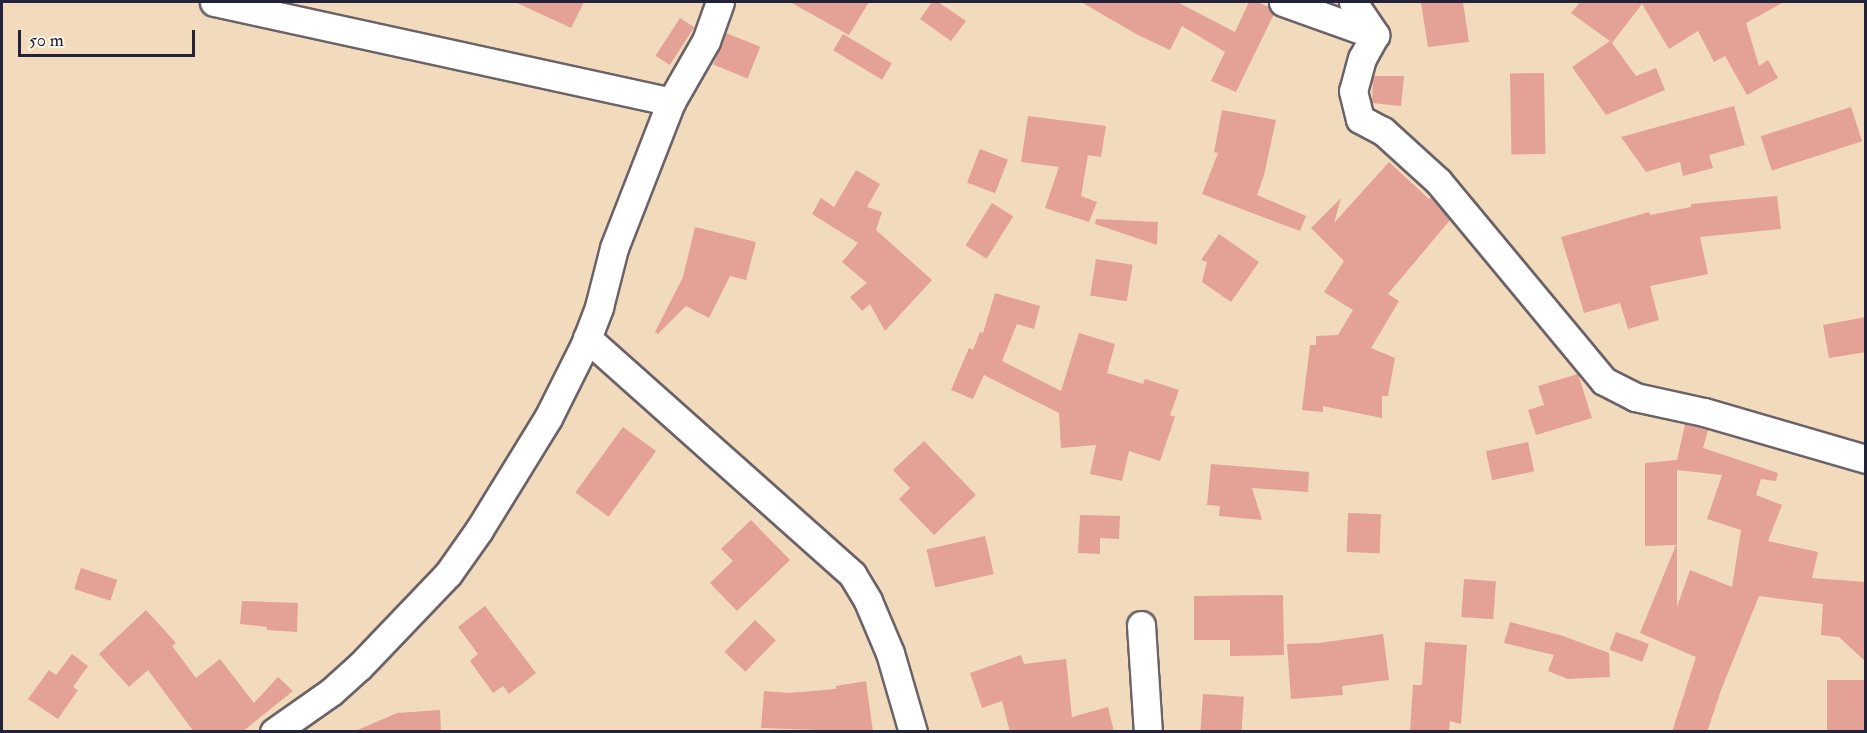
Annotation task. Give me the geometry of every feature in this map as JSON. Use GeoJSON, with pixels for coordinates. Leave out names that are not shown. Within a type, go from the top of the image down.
{"type":"FeatureCollection","features":[{"type":"Feature","properties":{"kind":"street"},"geometry":{"type":"LineString","coordinates":[[214,2],[671,102]]}},
{"type":"Feature","properties":{"kind":"street"},"geometry":{"type":"LineString","coordinates":[[274,732],[331,692],[352,673],[448,574],[479,530],[548,418],[587,338],[599,307],[614,249],[671,102],[706,41],[720,2]]}},
{"type":"Feature","properties":{"kind":"street"},"geometry":{"type":"LineString","coordinates":[[1283,2],[1375,35]]}},
{"type":"Feature","properties":{"kind":"street"},"geometry":{"type":"LineString","coordinates":[[1353,2],[1375,35]]}},
{"type":"Feature","properties":{"kind":"street"},"geometry":{"type":"LineString","coordinates":[[1375,35],[1362,58],[1353,91],[1360,119],[1383,131],[1438,181],[1604,381],[1635,396],[1704,412],[1866,459]]}},
{"type":"Feature","properties":{"kind":"street"},"geometry":{"type":"LineString","coordinates":[[587,338],[852,574],[868,602],[890,653],[914,732]]}},
{"type":"Feature","properties":{"kind":"street"},"geometry":{"type":"LineString","coordinates":[[1141,625],[1148,732]]}},
{"type":"Feature","properties":{"kind":"building"},"geometry":{"type":"Polygon","coordinates":[[[515,2],[584,2],[571,28],[515,2]]]}},
{"type":"Feature","properties":{"kind":"building"},"geometry":{"type":"Polygon","coordinates":[[[790,2],[869,2],[849,35],[790,2]]]}},
{"type":"Feature","properties":{"kind":"building"},"geometry":{"type":"Polygon","coordinates":[[[932,2],[938,2],[966,21],[951,41],[920,19],[932,2]]]}},
{"type":"Feature","properties":{"kind":"building"},"geometry":{"type":"Polygon","coordinates":[[[1081,2],[1177,2],[1235,32],[1249,2],[1257,2],[1269,7],[1274,14],[1236,92],[1211,81],[1225,52],[1182,26],[1170,50],[1138,35],[1081,2]]]}},
{"type":"Feature","properties":{"kind":"building"},"geometry":{"type":"Polygon","coordinates":[[[1463,2],[1469,42],[1428,47],[1421,3],[1463,2]]]}},
{"type":"Feature","properties":{"kind":"building"},"geometry":{"type":"Polygon","coordinates":[[[1580,2],[1784,2],[1746,23],[1759,66],[1768,60],[1778,78],[1747,95],[1725,56],[1714,62],[1698,31],[1669,49],[1642,4],[1612,43],[1636,76],[1656,68],[1665,90],[1606,115],[1572,67],[1610,41],[1571,13],[1580,2]]]}},
{"type":"Feature","properties":{"kind":"building"},"geometry":{"type":"Polygon","coordinates":[[[680,18],[694,27],[670,65],[655,56],[680,18]]]}},
{"type":"Feature","properties":{"kind":"building"},"geometry":{"type":"Polygon","coordinates":[[[726,33],[760,47],[748,78],[713,65],[726,33]]]}},
{"type":"Feature","properties":{"kind":"building"},"geometry":{"type":"Polygon","coordinates":[[[843,34],[892,63],[882,80],[833,50],[843,34]]]}},
{"type":"Feature","properties":{"kind":"building"},"geometry":{"type":"Polygon","coordinates":[[[1544,73],[1545,154],[1511,155],[1510,74],[1544,73]]]}},
{"type":"Feature","properties":{"kind":"building"},"geometry":{"type":"Polygon","coordinates":[[[1373,76],[1404,76],[1401,106],[1372,103],[1373,76]]]}},
{"type":"Feature","properties":{"kind":"building"},"geometry":{"type":"Polygon","coordinates":[[[1734,106],[1745,145],[1709,155],[1713,168],[1683,176],[1680,162],[1646,172],[1621,137],[1734,106]]]}},
{"type":"Feature","properties":{"kind":"building"},"geometry":{"type":"Polygon","coordinates":[[[1851,107],[1862,141],[1772,171],[1761,136],[1851,107]]]}},
{"type":"Feature","properties":{"kind":"building"},"geometry":{"type":"Polygon","coordinates":[[[1222,110],[1276,120],[1264,175],[1257,195],[1306,216],[1300,231],[1202,194],[1218,153],[1214,152],[1222,110]]]}},
{"type":"Feature","properties":{"kind":"building"},"geometry":{"type":"Polygon","coordinates":[[[1028,116],[1106,126],[1101,157],[1088,155],[1081,196],[1097,202],[1089,222],[1045,208],[1059,167],[1021,162],[1028,116]]]}},
{"type":"Feature","properties":{"kind":"building"},"geometry":{"type":"Polygon","coordinates":[[[980,149],[1008,160],[995,193],[967,183],[980,149]]]}},
{"type":"Feature","properties":{"kind":"building"},"geometry":{"type":"Polygon","coordinates":[[[1389,162],[1429,199],[1431,197],[1450,220],[1388,294],[1399,301],[1371,348],[1395,358],[1388,396],[1382,396],[1382,418],[1323,406],[1323,412],[1302,410],[1310,345],[1316,345],[1316,336],[1338,335],[1353,310],[1324,292],[1344,261],[1311,228],[1341,198],[1334,223],[1389,162]]]}},
{"type":"Feature","properties":{"kind":"building"},"geometry":{"type":"Polygon","coordinates":[[[856,170],[880,184],[867,207],[882,212],[876,230],[932,280],[885,331],[870,304],[862,311],[850,297],[867,283],[842,262],[858,243],[812,214],[821,198],[834,207],[856,170]]]}},
{"type":"Feature","properties":{"kind":"building"},"geometry":{"type":"Polygon","coordinates":[[[1777,196],[1781,229],[1700,237],[1708,274],[1650,286],[1659,320],[1628,329],[1620,303],[1584,313],[1561,237],[1649,212],[1650,215],[1691,207],[1691,204],[1777,196]]]}},
{"type":"Feature","properties":{"kind":"building"},"geometry":{"type":"Polygon","coordinates":[[[992,203],[1013,216],[987,259],[966,245],[992,203]]]}},
{"type":"Feature","properties":{"kind":"building"},"geometry":{"type":"Polygon","coordinates":[[[1096,219],[1158,222],[1157,245],[1095,224],[1096,219]]]}},
{"type":"Feature","properties":{"kind":"building"},"geometry":{"type":"Polygon","coordinates":[[[695,227],[756,242],[746,280],[730,276],[709,318],[686,306],[658,334],[655,332],[683,277],[695,227]]]}},
{"type":"Feature","properties":{"kind":"building"},"geometry":{"type":"Polygon","coordinates":[[[1219,234],[1259,262],[1231,302],[1202,282],[1207,262],[1201,260],[1219,234]]]}},
{"type":"Feature","properties":{"kind":"building"},"geometry":{"type":"Polygon","coordinates":[[[1096,259],[1133,265],[1127,301],[1090,296],[1096,259]]]}},
{"type":"Feature","properties":{"kind":"building"},"geometry":{"type":"Polygon","coordinates":[[[995,293],[1040,306],[1034,329],[1017,324],[1002,361],[1061,391],[1079,333],[1115,344],[1107,373],[1143,384],[1145,379],[1179,390],[1170,415],[1175,417],[1160,461],[1129,451],[1122,481],[1090,474],[1096,445],[1061,448],[1059,413],[984,375],[973,399],[951,390],[969,348],[973,350],[980,332],[983,333],[995,293]]]}},
{"type":"Feature","properties":{"kind":"building"},"geometry":{"type":"Polygon","coordinates":[[[1866,317],[1866,352],[1829,358],[1823,325],[1866,317]]]}},
{"type":"Feature","properties":{"kind":"building"},"geometry":{"type":"Polygon","coordinates":[[[1578,374],[1592,418],[1536,435],[1528,410],[1544,405],[1538,386],[1578,374]]]}},
{"type":"Feature","properties":{"kind":"building"},"geometry":{"type":"Polygon","coordinates":[[[1685,424],[1708,430],[1703,448],[1778,473],[1776,481],[1761,479],[1756,495],[1782,505],[1768,541],[1818,552],[1812,578],[1866,582],[1866,662],[1839,637],[1821,635],[1823,604],[1759,596],[1721,690],[1707,732],[1672,732],[1696,657],[1640,633],[1676,545],[1645,546],[1645,463],[1677,460],[1685,424]],[[1677,470],[1677,607],[1690,570],[1732,587],[1741,530],[1707,519],[1722,475],[1677,470]]]}},
{"type":"Feature","properties":{"kind":"building"},"geometry":{"type":"Polygon","coordinates":[[[623,427],[656,451],[609,517],[575,493],[623,427]]]}},
{"type":"Feature","properties":{"kind":"building"},"geometry":{"type":"Polygon","coordinates":[[[924,441],[976,495],[934,535],[899,499],[910,488],[893,470],[924,441]]]}},
{"type":"Feature","properties":{"kind":"building"},"geometry":{"type":"Polygon","coordinates":[[[1528,442],[1534,471],[1492,480],[1486,451],[1528,442]]]}},
{"type":"Feature","properties":{"kind":"building"},"geometry":{"type":"Polygon","coordinates":[[[1211,464],[1309,472],[1308,492],[1252,488],[1262,520],[1219,516],[1220,506],[1207,505],[1211,464]]]}},
{"type":"Feature","properties":{"kind":"building"},"geometry":{"type":"Polygon","coordinates":[[[1348,513],[1381,514],[1380,553],[1347,552],[1348,513]]]}},
{"type":"Feature","properties":{"kind":"building"},"geometry":{"type":"Polygon","coordinates":[[[1080,515],[1120,516],[1119,539],[1100,538],[1100,554],[1078,553],[1080,515]]]}},
{"type":"Feature","properties":{"kind":"building"},"geometry":{"type":"Polygon","coordinates":[[[751,520],[790,560],[737,611],[710,583],[733,561],[721,549],[751,520]]]}},
{"type":"Feature","properties":{"kind":"building"},"geometry":{"type":"Polygon","coordinates":[[[985,536],[994,574],[935,587],[927,549],[985,536]]]}},
{"type":"Feature","properties":{"kind":"building"},"geometry":{"type":"Polygon","coordinates":[[[81,568],[117,580],[110,601],[74,589],[81,568]]]}},
{"type":"Feature","properties":{"kind":"building"},"geometry":{"type":"Polygon","coordinates":[[[1464,579],[1496,581],[1493,619],[1461,617],[1464,579]]]}},
{"type":"Feature","properties":{"kind":"building"},"geometry":{"type":"Polygon","coordinates":[[[1283,595],[1284,655],[1230,656],[1230,640],[1194,640],[1194,596],[1283,595]]]}},
{"type":"Feature","properties":{"kind":"building"},"geometry":{"type":"Polygon","coordinates":[[[242,601],[298,603],[297,632],[267,630],[267,627],[240,624],[242,601]]]}},
{"type":"Feature","properties":{"kind":"building"},"geometry":{"type":"Polygon","coordinates":[[[485,606],[536,673],[509,694],[503,686],[493,693],[470,661],[478,654],[458,627],[485,606]]]}},
{"type":"Feature","properties":{"kind":"building"},"geometry":{"type":"Polygon","coordinates":[[[146,610],[176,643],[172,646],[196,678],[220,659],[254,703],[278,677],[293,691],[242,732],[194,732],[148,670],[129,687],[99,654],[146,610]]]}},
{"type":"Feature","properties":{"kind":"building"},"geometry":{"type":"Polygon","coordinates":[[[755,620],[776,640],[745,672],[724,652],[755,620]]]}},
{"type":"Feature","properties":{"kind":"building"},"geometry":{"type":"Polygon","coordinates":[[[1510,622],[1563,636],[1609,653],[1610,677],[1568,679],[1548,671],[1554,655],[1504,643],[1510,622]]]}},
{"type":"Feature","properties":{"kind":"building"},"geometry":{"type":"Polygon","coordinates":[[[1616,632],[1649,644],[1642,662],[1610,650],[1616,632]]]}},
{"type":"Feature","properties":{"kind":"building"},"geometry":{"type":"Polygon","coordinates":[[[1383,634],[1389,680],[1342,686],[1343,695],[1291,699],[1287,644],[1319,643],[1383,634]]]}},
{"type":"Feature","properties":{"kind":"building"},"geometry":{"type":"Polygon","coordinates":[[[1425,642],[1467,645],[1461,724],[1450,721],[1449,732],[1410,732],[1413,685],[1422,685],[1425,642]]]}},
{"type":"Feature","properties":{"kind":"building"},"geometry":{"type":"Polygon","coordinates":[[[72,654],[88,666],[73,687],[78,690],[58,719],[28,699],[49,670],[56,675],[72,654]]]}},
{"type":"Feature","properties":{"kind":"building"},"geometry":{"type":"Polygon","coordinates":[[[1021,655],[1024,664],[1066,659],[1072,717],[1108,707],[1114,732],[1010,732],[1002,701],[982,708],[970,673],[1021,655]]]}},
{"type":"Feature","properties":{"kind":"building"},"geometry":{"type":"Polygon","coordinates":[[[1827,680],[1866,680],[1866,732],[1827,732],[1827,680]]]}},
{"type":"Feature","properties":{"kind":"building"},"geometry":{"type":"Polygon","coordinates":[[[866,681],[873,732],[761,728],[764,691],[789,693],[836,689],[836,686],[866,681]]]}},
{"type":"Feature","properties":{"kind":"building"},"geometry":{"type":"Polygon","coordinates":[[[1203,694],[1244,697],[1241,732],[1200,732],[1203,694]]]}},
{"type":"Feature","properties":{"kind":"building"},"geometry":{"type":"Polygon","coordinates":[[[440,710],[441,732],[353,732],[397,713],[440,710]]]}}]}
